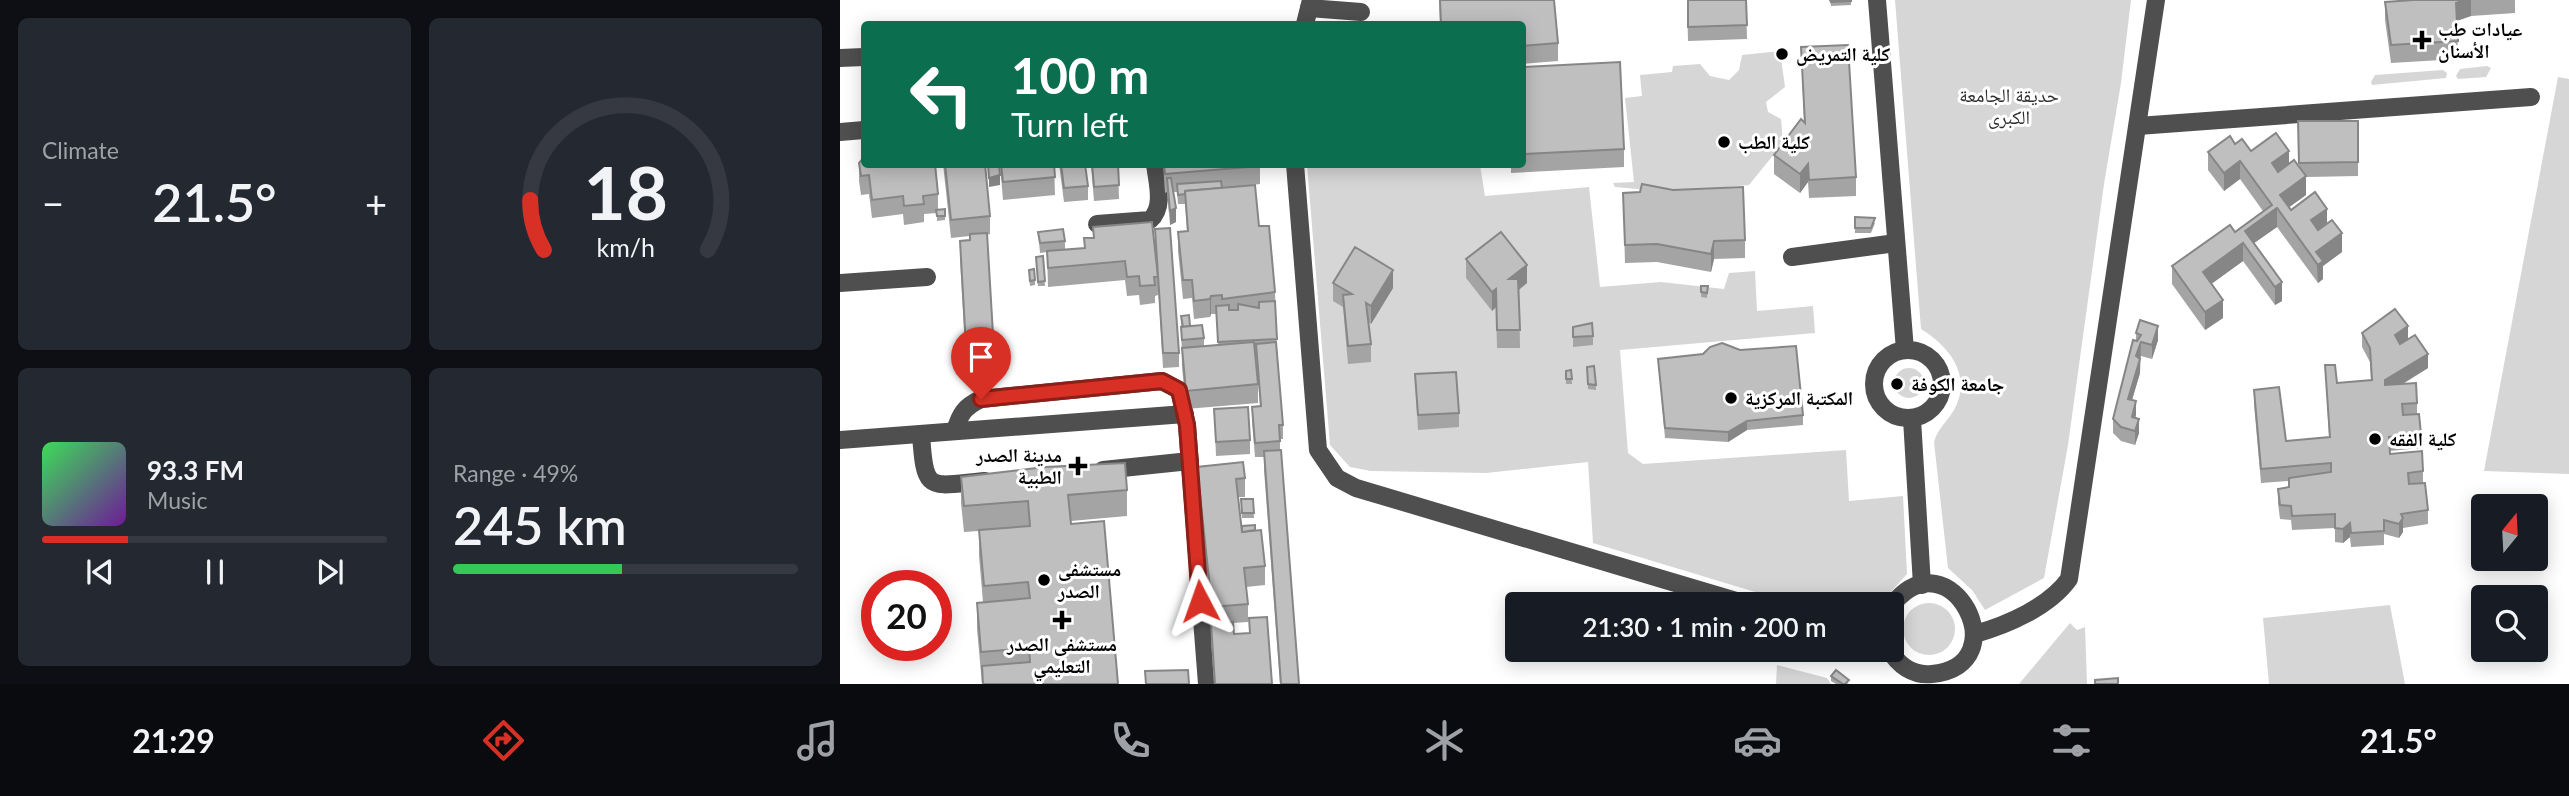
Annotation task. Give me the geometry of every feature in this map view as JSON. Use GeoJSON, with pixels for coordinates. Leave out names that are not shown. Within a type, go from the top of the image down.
{"type":"FeatureCollection","features":[{"type":"Feature","properties":{"kind":"lane"},"geometry":{"type":"LineString","coordinates":[[1877,0],[1905,350]]}},
{"type":"Feature","properties":{"kind":"lane"},"geometry":{"type":"LineString","coordinates":[[1975,634],[2011,621],[2051,597],[2069,579],[2156,0]]}},
{"type":"Feature","properties":{"kind":"lane"},"geometry":{"type":"LineString","coordinates":[[1309,11],[1361,12]]}},
{"type":"Feature","properties":{"kind":"lane"},"geometry":{"type":"LineString","coordinates":[[840,58],[861,57]]}},
{"type":"Feature","properties":{"kind":"lane"},"geometry":{"type":"LineString","coordinates":[[2138,126],[2530,97]]}},
{"type":"Feature","properties":{"kind":"lane"},"geometry":{"type":"LineString","coordinates":[[840,132],[861,130]]}},
{"type":"Feature","properties":{"kind":"lane"},"geometry":{"type":"LineString","coordinates":[[1097,224],[1150,220],[1156,215],[1159,205],[1155,168]]}},
{"type":"Feature","properties":{"kind":"lane"},"geometry":{"type":"LineString","coordinates":[[1295,168],[1318,450],[1337,478],[1356,488],[1706,592]]}},
{"type":"Feature","properties":{"kind":"lane"},"geometry":{"type":"LineString","coordinates":[[1792,257],[1896,243]]}},
{"type":"Feature","properties":{"kind":"lane"},"geometry":{"type":"LineString","coordinates":[[840,283],[927,277]]}},
{"type":"Feature","properties":{"kind":"lane"},"geometry":{"type":"LineString","coordinates":[[1905,350],[1928,356],[1942,375],[1943,387],[1934,409],[1912,419],[1891,415],[1877,399],[1874,388],[1878,367],[1885,358],[1905,350]]}},
{"type":"Feature","properties":{"kind":"lane"},"geometry":{"type":"LineString","coordinates":[[955,431],[959,415],[967,406],[981,399],[1162,381],[1179,390],[1185,414],[1190,461],[1207,684]]}},
{"type":"Feature","properties":{"kind":"lane"},"geometry":{"type":"LineString","coordinates":[[840,439],[1185,414]]}},
{"type":"Feature","properties":{"kind":"lane"},"geometry":{"type":"LineString","coordinates":[[1912,419],[1922,585]]}},
{"type":"Feature","properties":{"kind":"lane"},"geometry":{"type":"LineString","coordinates":[[921,434],[924,474],[931,482],[944,485],[998,480]]}},
{"type":"Feature","properties":{"kind":"lane"},"geometry":{"type":"LineString","coordinates":[[1080,472],[1190,461]]}},
{"type":"Feature","properties":{"kind":"lane"},"geometry":{"type":"LineString","coordinates":[[1899,662],[1903,667],[1929,680],[1954,668],[1971,647],[1975,634],[1969,607],[1949,589],[1922,585],[1904,594]]}},
{"type":"Feature","properties":{"kind":"green space","name":"حديقة الجامعة الكبرى"},"geometry":{"type":"Polygon","coordinates":[[[1895,0],[2131,0],[2068,445],[2044,578],[1985,610],[1972,590],[1948,568],[1934,442],[1954,410],[1961,385],[1955,363],[1949,353],[1921,329],[1895,0]]]}},
{"type":"Feature","properties":{"kind":"green space"},"geometry":{"type":"Polygon","coordinates":[[[1780,51],[1785,87],[1766,102],[1768,112],[1781,119],[1783,143],[1749,185],[1671,192],[1615,187],[1613,183],[1634,182],[1625,98],[1642,96],[1640,75],[1672,72],[1673,66],[1700,64],[1710,76],[1729,80],[1739,70],[1742,55],[1780,51]]]}},
{"type":"Feature","properties":{"kind":"green space"},"geometry":{"type":"Polygon","coordinates":[[[2487,66],[2491,68],[2486,77],[2458,79],[2456,76],[2460,69],[2487,66]]]}},
{"type":"Feature","properties":{"kind":"green space"},"geometry":{"type":"Polygon","coordinates":[[[2443,70],[2447,73],[2446,78],[2372,85],[2371,82],[2375,75],[2443,70]]]}},
{"type":"Feature","properties":{"kind":"green space"},"geometry":{"type":"Polygon","coordinates":[[[2558,77],[2569,79],[2569,474],[2484,471],[2558,77]]]}},
{"type":"Feature","properties":{"kind":"green space"},"geometry":{"type":"Polygon","coordinates":[[[1307,168],[1480,168],[1485,196],[1589,187],[1600,287],[1661,282],[1724,289],[1729,273],[1755,271],[1757,311],[1813,306],[1815,333],[1620,350],[1628,453],[1643,464],[1846,450],[1849,501],[1903,496],[1907,574],[1891,592],[1755,592],[1593,543],[1588,462],[1486,473],[1371,471],[1350,467],[1330,445],[1307,168]]]}},
{"type":"Feature","properties":{"kind":"green space"},"geometry":{"type":"Polygon","coordinates":[[[1909,368],[1920,372],[1924,383],[1920,394],[1909,398],[1898,394],[1894,383],[1898,372],[1909,368]]]}},
{"type":"Feature","properties":{"kind":"green space"},"geometry":{"type":"Polygon","coordinates":[[[1919,605],[1939,605],[1948,610],[1953,619],[1953,639],[1948,648],[1939,653],[1919,653],[1910,648],[1905,639],[1905,619],[1910,610],[1919,605]]]}},
{"type":"Feature","properties":{"kind":"green space"},"geometry":{"type":"Polygon","coordinates":[[[2390,605],[2405,684],[2269,684],[2263,618],[2390,605]]]}},
{"type":"Feature","properties":{"kind":"green space"},"geometry":{"type":"Polygon","coordinates":[[[2070,623],[2077,630],[2085,627],[2087,684],[2019,684],[2070,623]]]}},
{"type":"Feature","properties":{"kind":"green space"},"geometry":{"type":"Polygon","coordinates":[[[1777,665],[1827,678],[1831,684],[1776,684],[1777,665]]]}},
{"type":"Feature","properties":{"kind":"building"},"geometry":{"type":"Polygon","coordinates":[[[1440,0],[1554,0],[1558,43],[1526,46],[1526,21],[1441,21],[1440,0]]]}},
{"type":"Feature","properties":{"kind":"building"},"geometry":{"type":"Polygon","coordinates":[[[1688,0],[1746,0],[1747,25],[1688,27],[1688,0]]]}},
{"type":"Feature","properties":{"kind":"building"},"geometry":{"type":"Polygon","coordinates":[[[1830,0],[1851,0],[1851,1],[1831,2],[1830,0]]]}},
{"type":"Feature","properties":{"kind":"building"},"geometry":{"type":"Polygon","coordinates":[[[2465,0],[2456,3],[2458,41],[2391,45],[2385,2],[2465,0]]]}},
{"type":"Feature","properties":{"kind":"building"},"geometry":{"type":"Polygon","coordinates":[[[1848,45],[1856,177],[1809,180],[1808,164],[1800,174],[1774,155],[1801,119],[1805,123],[1801,47],[1848,45]]]}},
{"type":"Feature","properties":{"kind":"building"},"geometry":{"type":"Polygon","coordinates":[[[1620,62],[1624,149],[1526,154],[1526,67],[1620,62]]]}},
{"type":"Feature","properties":{"kind":"building"},"geometry":{"type":"Polygon","coordinates":[[[2298,121],[2358,121],[2358,162],[2299,163],[2298,121]]]}},
{"type":"Feature","properties":{"kind":"building"},"geometry":{"type":"Polygon","coordinates":[[[2276,133],[2289,151],[2272,163],[2278,172],[2294,160],[2306,176],[2280,195],[2291,210],[2315,192],[2327,209],[2311,220],[2318,230],[2332,220],[2342,233],[2316,252],[2323,261],[2318,265],[2277,208],[2245,231],[2282,282],[2275,287],[2243,243],[2203,272],[2223,300],[2205,312],[2172,266],[2230,225],[2235,232],[2272,205],[2240,161],[2224,173],[2208,152],[2230,136],[2235,144],[2242,139],[2251,151],[2276,133]]]}},
{"type":"Feature","properties":{"kind":"building"},"geometry":{"type":"Polygon","coordinates":[[[861,161],[861,168],[935,168],[938,194],[923,196],[924,204],[904,206],[903,196],[872,200],[869,175],[861,176],[859,163],[861,161]]]}},
{"type":"Feature","properties":{"kind":"building"},"geometry":{"type":"Polygon","coordinates":[[[945,168],[985,168],[990,216],[951,220],[945,168]]]}},
{"type":"Feature","properties":{"kind":"building"},"geometry":{"type":"Polygon","coordinates":[[[988,168],[999,168],[1000,175],[989,178],[988,168]]]}},
{"type":"Feature","properties":{"kind":"building"},"geometry":{"type":"Polygon","coordinates":[[[1001,168],[1054,168],[1055,177],[1003,182],[1001,168]]]}},
{"type":"Feature","properties":{"kind":"building"},"geometry":{"type":"Polygon","coordinates":[[[1062,168],[1086,168],[1088,186],[1064,188],[1062,168]]]}},
{"type":"Feature","properties":{"kind":"building"},"geometry":{"type":"Polygon","coordinates":[[[1092,168],[1118,168],[1119,185],[1094,187],[1092,168]]]}},
{"type":"Feature","properties":{"kind":"building"},"geometry":{"type":"Polygon","coordinates":[[[1164,168],[1236,168],[1165,174],[1164,168]]]}},
{"type":"Feature","properties":{"kind":"building"},"geometry":{"type":"Polygon","coordinates":[[[1167,178],[1171,178],[1176,208],[1170,211],[1167,178]]]}},
{"type":"Feature","properties":{"kind":"building"},"geometry":{"type":"Polygon","coordinates":[[[1221,181],[1222,188],[1185,191],[1185,194],[1178,195],[1177,184],[1221,181]]]}},
{"type":"Feature","properties":{"kind":"building"},"geometry":{"type":"Polygon","coordinates":[[[1642,184],[1673,190],[1743,187],[1745,240],[1714,241],[1711,254],[1657,244],[1625,245],[1623,193],[1640,192],[1642,184]]]}},
{"type":"Feature","properties":{"kind":"building"},"geometry":{"type":"Polygon","coordinates":[[[1255,185],[1259,226],[1269,226],[1275,292],[1222,299],[1222,295],[1211,296],[1210,299],[1194,301],[1192,280],[1183,280],[1178,232],[1188,231],[1185,191],[1255,185]]]}},
{"type":"Feature","properties":{"kind":"building"},"geometry":{"type":"Polygon","coordinates":[[[945,209],[945,216],[937,216],[936,210],[945,209]]]}},
{"type":"Feature","properties":{"kind":"building"},"geometry":{"type":"Polygon","coordinates":[[[1855,217],[1875,218],[1871,228],[1855,228],[1855,217]]]}},
{"type":"Feature","properties":{"kind":"building"},"geometry":{"type":"Polygon","coordinates":[[[1152,222],[1158,277],[1154,277],[1155,285],[1140,286],[1139,276],[1127,277],[1125,261],[1048,268],[1047,251],[1085,248],[1084,238],[1094,238],[1093,227],[1152,222]]]}},
{"type":"Feature","properties":{"kind":"building"},"geometry":{"type":"Polygon","coordinates":[[[1170,228],[1179,353],[1163,353],[1155,229],[1170,228]]]}},
{"type":"Feature","properties":{"kind":"building"},"geometry":{"type":"Polygon","coordinates":[[[1063,229],[1065,241],[1040,243],[1038,232],[1063,229]]]}},
{"type":"Feature","properties":{"kind":"building"},"geometry":{"type":"Polygon","coordinates":[[[1501,232],[1527,265],[1509,279],[1518,279],[1520,330],[1497,330],[1496,289],[1492,292],[1466,259],[1501,232]]]}},
{"type":"Feature","properties":{"kind":"building"},"geometry":{"type":"Polygon","coordinates":[[[987,233],[995,368],[976,369],[976,364],[967,364],[960,241],[970,240],[970,234],[987,233]]]}},
{"type":"Feature","properties":{"kind":"building"},"geometry":{"type":"Polygon","coordinates":[[[1355,247],[1393,270],[1371,306],[1366,303],[1371,344],[1348,346],[1343,295],[1352,294],[1333,283],[1355,247]]]}},
{"type":"Feature","properties":{"kind":"building"},"geometry":{"type":"Polygon","coordinates":[[[1043,256],[1045,281],[1038,282],[1036,257],[1043,256]]]}},
{"type":"Feature","properties":{"kind":"building"},"geometry":{"type":"Polygon","coordinates":[[[1034,269],[1035,280],[1030,281],[1029,270],[1034,269]]]}},
{"type":"Feature","properties":{"kind":"building"},"geometry":{"type":"Polygon","coordinates":[[[1701,286],[1708,286],[1707,293],[1701,292],[1701,286]]]}},
{"type":"Feature","properties":{"kind":"building"},"geometry":{"type":"Polygon","coordinates":[[[1275,301],[1277,339],[1218,342],[1216,306],[1229,305],[1229,310],[1238,310],[1238,304],[1259,308],[1259,302],[1275,301]]]}},
{"type":"Feature","properties":{"kind":"building","name":"كلية الفقه"},"geometry":{"type":"Polygon","coordinates":[[[2395,309],[2408,326],[2395,335],[2400,344],[2415,335],[2428,354],[2385,380],[2385,385],[2416,383],[2417,403],[2402,404],[2403,415],[2419,414],[2421,434],[2389,437],[2390,454],[2422,451],[2423,471],[2408,473],[2409,484],[2425,483],[2428,510],[2401,514],[2403,518],[2399,524],[2384,520],[2384,531],[2351,533],[2350,523],[2343,529],[2335,528],[2335,514],[2292,516],[2291,506],[2280,505],[2278,489],[2289,487],[2289,478],[2331,472],[2331,463],[2261,469],[2254,390],[2279,387],[2286,441],[2330,437],[2325,365],[2335,365],[2337,383],[2372,380],[2370,348],[2362,333],[2395,309]]]}},
{"type":"Feature","properties":{"kind":"building"},"geometry":{"type":"Polygon","coordinates":[[[1189,315],[1190,326],[1183,327],[1181,316],[1189,315]]]}},
{"type":"Feature","properties":{"kind":"building"},"geometry":{"type":"Polygon","coordinates":[[[2140,320],[2158,326],[2152,345],[2141,342],[2136,356],[2140,359],[2128,399],[2136,401],[2132,417],[2139,419],[2135,431],[2121,427],[2113,419],[2133,340],[2137,341],[2141,335],[2136,333],[2140,320]]]}},
{"type":"Feature","properties":{"kind":"building"},"geometry":{"type":"Polygon","coordinates":[[[1592,323],[1593,336],[1573,337],[1573,327],[1592,323]]]}},
{"type":"Feature","properties":{"kind":"building"},"geometry":{"type":"Polygon","coordinates":[[[1202,325],[1204,338],[1182,340],[1181,327],[1202,325]]]}},
{"type":"Feature","properties":{"kind":"building"},"geometry":{"type":"Polygon","coordinates":[[[1254,342],[1258,384],[1186,391],[1182,348],[1254,342]]]}},
{"type":"Feature","properties":{"kind":"building"},"geometry":{"type":"Polygon","coordinates":[[[1276,342],[1283,425],[1279,425],[1280,441],[1255,443],[1252,407],[1261,406],[1256,344],[1276,342]]]}},
{"type":"Feature","properties":{"kind":"building","name":"المكتبة المركزية"},"geometry":{"type":"Polygon","coordinates":[[[1722,343],[1740,350],[1796,346],[1803,415],[1747,421],[1728,432],[1665,428],[1658,359],[1703,354],[1710,347],[1722,343]]]}},
{"type":"Feature","properties":{"kind":"building"},"geometry":{"type":"Polygon","coordinates":[[[1594,366],[1596,385],[1588,384],[1587,367],[1594,366]]]}},
{"type":"Feature","properties":{"kind":"building"},"geometry":{"type":"Polygon","coordinates":[[[1571,370],[1572,379],[1566,379],[1566,371],[1571,370]]]}},
{"type":"Feature","properties":{"kind":"building"},"geometry":{"type":"Polygon","coordinates":[[[1456,372],[1459,413],[1418,415],[1415,374],[1456,372]]]}},
{"type":"Feature","properties":{"kind":"building"},"geometry":{"type":"Polygon","coordinates":[[[1248,407],[1250,440],[1216,442],[1214,409],[1248,407]]]}},
{"type":"Feature","properties":{"kind":"building"},"geometry":{"type":"Polygon","coordinates":[[[1281,450],[1299,684],[1281,684],[1264,451],[1281,450]]]}},
{"type":"Feature","properties":{"kind":"building"},"geometry":{"type":"Polygon","coordinates":[[[1243,462],[1245,478],[1236,479],[1242,532],[1261,530],[1265,566],[1244,568],[1248,604],[1212,607],[1197,467],[1243,462]]]}},
{"type":"Feature","properties":{"kind":"building","name":"مستشفى الصدر"},"geometry":{"type":"Polygon","coordinates":[[[1125,463],[1127,490],[1068,495],[1071,524],[1104,521],[1118,684],[983,684],[982,666],[1030,662],[1029,648],[981,652],[977,603],[1030,598],[1028,582],[984,586],[979,530],[1030,526],[1028,501],[964,506],[961,477],[1045,467],[1125,463]]]}},
{"type":"Feature","properties":{"kind":"building"},"geometry":{"type":"Polygon","coordinates":[[[1241,499],[1253,499],[1254,513],[1242,513],[1241,499]]]}},
{"type":"Feature","properties":{"kind":"building"},"geometry":{"type":"Polygon","coordinates":[[[1255,525],[1255,530],[1242,532],[1242,526],[1255,525]]]}},
{"type":"Feature","properties":{"kind":"building"},"geometry":{"type":"Polygon","coordinates":[[[1267,617],[1272,684],[1215,684],[1211,623],[1233,622],[1234,634],[1250,633],[1249,618],[1267,617]]]}},
{"type":"Feature","properties":{"kind":"building"},"geometry":{"type":"Polygon","coordinates":[[[1188,670],[1189,684],[1146,684],[1145,671],[1188,670]]]}},
{"type":"Feature","properties":{"kind":"building"},"geometry":{"type":"Polygon","coordinates":[[[1836,670],[1849,680],[1845,684],[1831,676],[1836,670]]]}},
{"type":"Feature","properties":{"kind":"building"},"geometry":{"type":"Polygon","coordinates":[[[2118,678],[2118,684],[2095,684],[2095,680],[2118,678]]]}},
{"type":"Feature","properties":{"kind":"place","name":"عيادات طب الأسنان"},"geometry":{"type":"Point","coordinates":[2422,40]}},
{"type":"Feature","properties":{"kind":"place","name":"كلية التمريض"},"geometry":{"type":"Point","coordinates":[1782,54]}},
{"type":"Feature","properties":{"kind":"place","name":"كلية الطب"},"geometry":{"type":"Point","coordinates":[1724,142]}},
{"type":"Feature","properties":{"kind":"place","name":"جامعة الكوفة"},"geometry":{"type":"Point","coordinates":[1897,384]}},
{"type":"Feature","properties":{"kind":"place","name":"المكتبة المركزية"},"geometry":{"type":"Point","coordinates":[1731,398]}},
{"type":"Feature","properties":{"kind":"place","name":"كلية الفقه"},"geometry":{"type":"Point","coordinates":[2375,439]}},
{"type":"Feature","properties":{"kind":"place","name":"مدينة الصدر الطبية"},"geometry":{"type":"Point","coordinates":[1078,466]}},
{"type":"Feature","properties":{"kind":"place","name":"مستشفى الصدر"},"geometry":{"type":"Point","coordinates":[1044,580]}},
{"type":"Feature","properties":{"kind":"place","name":"مستشفى الصدر التعليمي"},"geometry":{"type":"Point","coordinates":[1062,620]}},
{"type":"Feature","properties":{"kind":"route"},"geometry":{"type":"LineString","coordinates":[[981,399],[1162,381],[1179,390],[1184,401],[1187,425],[1200,601]]}}]}
